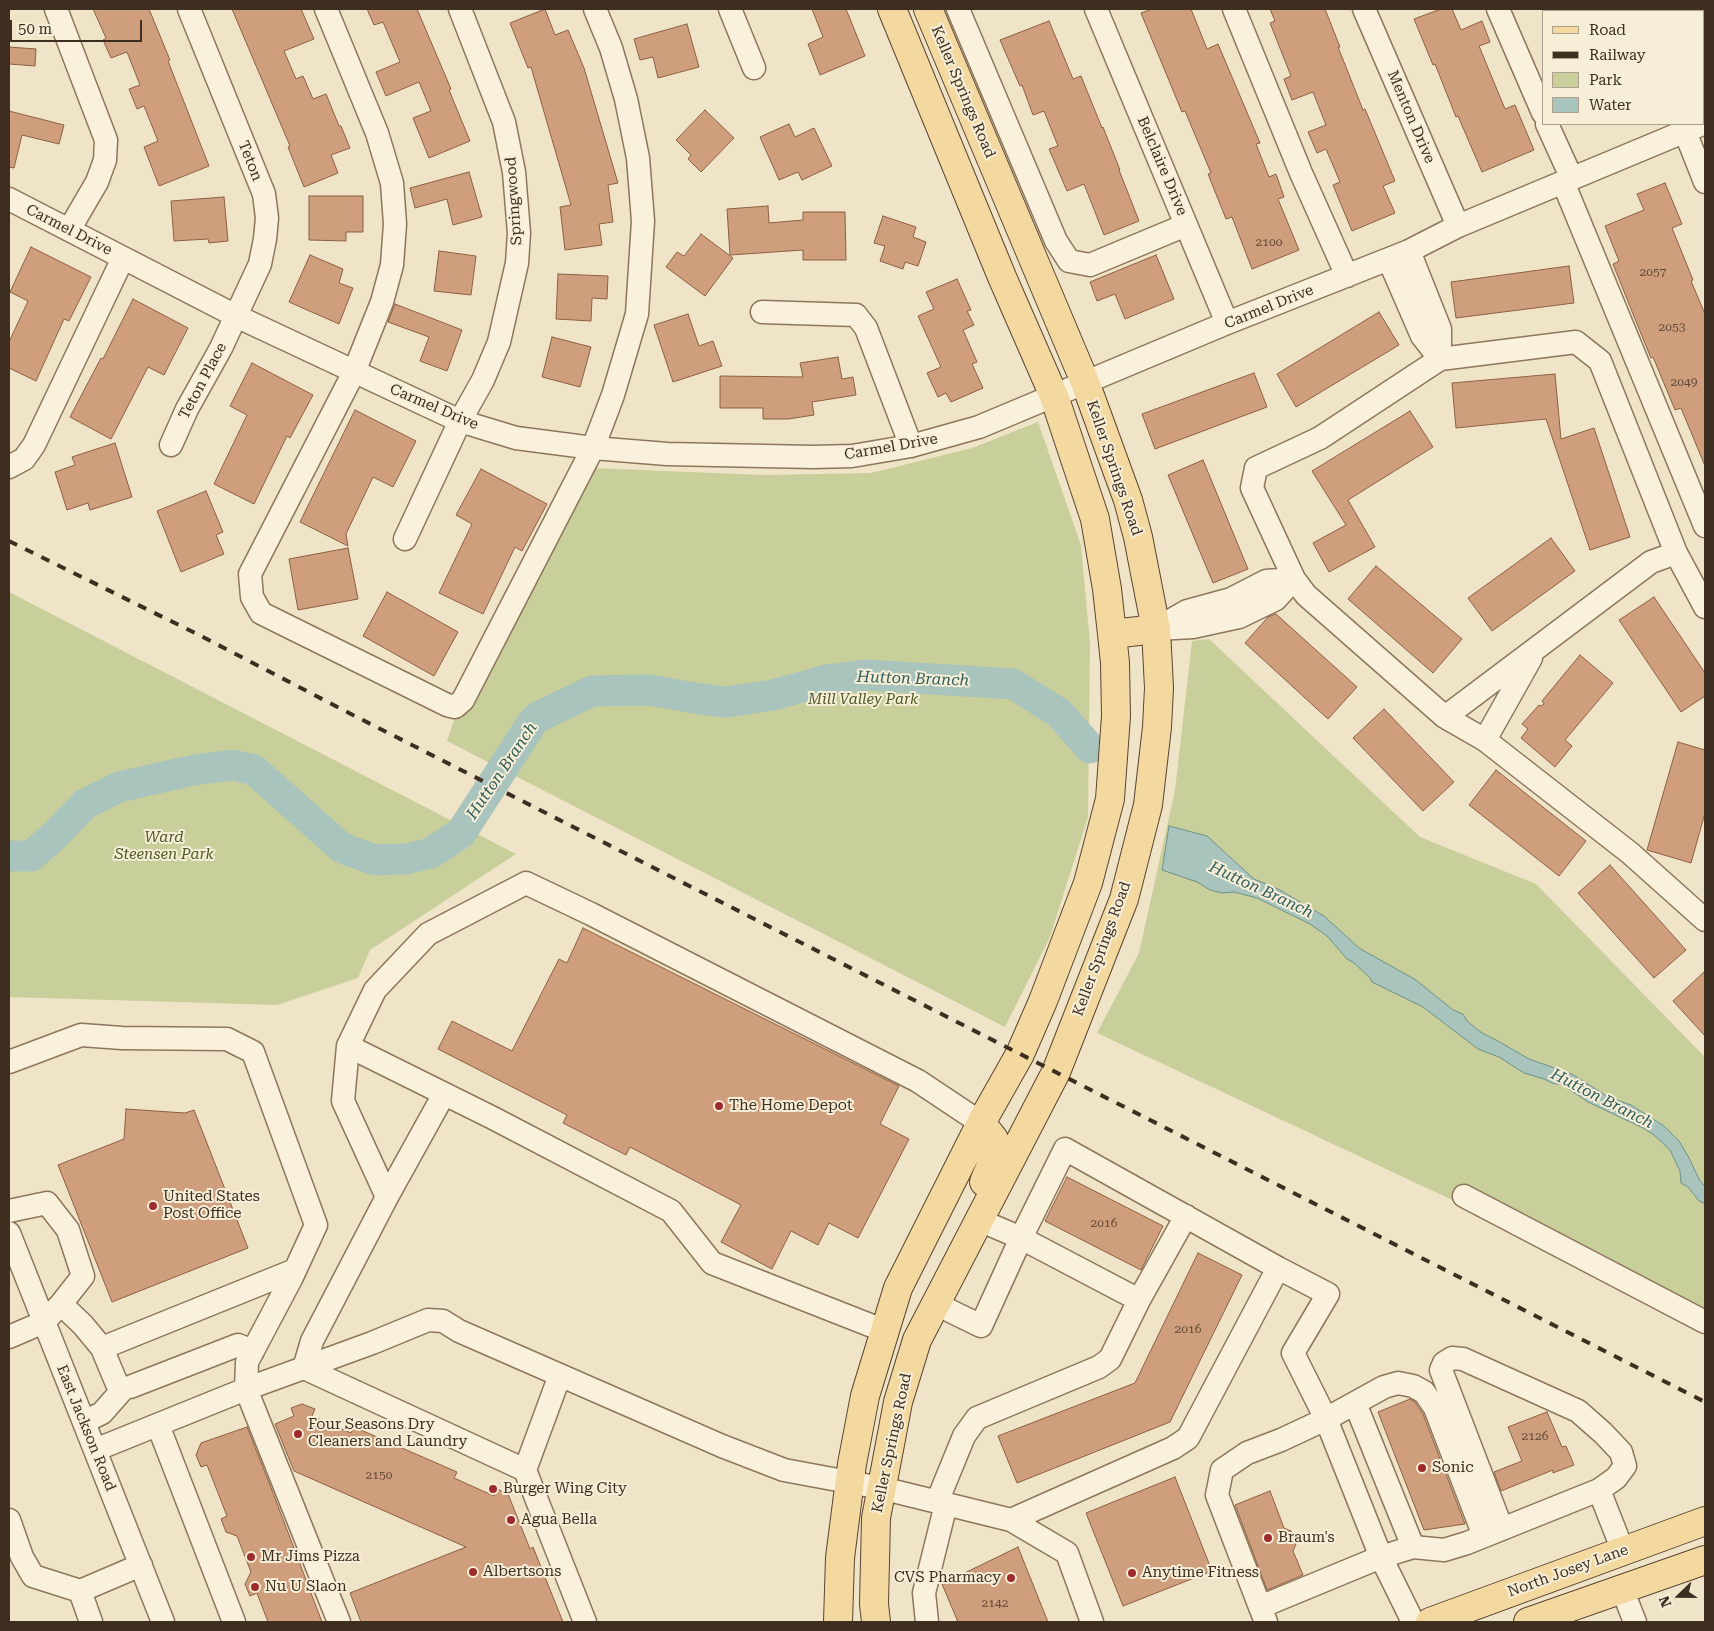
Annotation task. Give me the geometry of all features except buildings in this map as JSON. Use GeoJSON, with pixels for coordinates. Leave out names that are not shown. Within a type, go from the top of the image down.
{"type":"FeatureCollection","features":[{"type":"Feature","properties":{"kind":"main road","name":"Keller Springs Road"},"geometry":{"type":"LineString","coordinates":[[838,1622],[840,1558],[850,1482],[865,1396],[898,1288],[981,1123],[1020,1054],[1043,1001],[1088,882],[1110,799],[1116,716],[1115,664],[1112,634],[1107,588],[1095,519],[1054,396],[1002,277],[892,9]]}},
{"type":"Feature","properties":{"kind":"main road","name":"Keller Springs Road"},"geometry":{"type":"LineString","coordinates":[[876,1622],[874,1604],[876,1518],[898,1402],[917,1340],[1056,1072],[1124,899],[1148,805],[1157,727],[1159,688],[1156,629],[1138,537],[1128,500],[1085,382],[928,9]]}},
{"type":"Feature","properties":{"kind":"main road"},"geometry":{"type":"LineString","coordinates":[[1112,634],[1156,629]]}},
{"type":"Feature","properties":{"kind":"main road"},"geometry":{"type":"LineString","coordinates":[[979,1220],[981,1189],[996,1153],[994,1139],[981,1123]]}},
{"type":"Feature","properties":{"kind":"main road","name":"North Josey Lane"},"geometry":{"type":"LineString","coordinates":[[1430,1622],[1705,1520]]}},
{"type":"Feature","properties":{"kind":"main road"},"geometry":{"type":"LineString","coordinates":[[1622,1589],[1620,1582],[1621,1574],[1660,1557],[1705,1531]]}},
{"type":"Feature","properties":{"kind":"main road"},"geometry":{"type":"LineString","coordinates":[[1528,1622],[1705,1560]]}},
{"type":"Feature","properties":{"kind":"street"},"geometry":{"type":"LineString","coordinates":[[56,9],[106,140],[105,160],[97,182],[70,230]]}},
{"type":"Feature","properties":{"kind":"street","name":"Teton"},"geometry":{"type":"LineString","coordinates":[[189,9],[264,194],[267,218],[260,264],[236,316]]}},
{"type":"Feature","properties":{"kind":"street"},"geometry":{"type":"LineString","coordinates":[[326,9],[377,133],[392,183],[395,224],[392,265],[382,302],[354,372],[250,574],[252,598],[261,613],[447,706],[455,707],[463,700],[594,448],[616,387],[637,314],[643,222],[638,158],[626,100],[611,48],[595,9]]}},
{"type":"Feature","properties":{"kind":"street","name":"Springwood"},"geometry":{"type":"LineString","coordinates":[[404,539],[460,421],[483,380],[499,342],[517,263],[519,233],[514,172],[504,122],[460,9]]}},
{"type":"Feature","properties":{"kind":"street"},"geometry":{"type":"LineString","coordinates":[[730,9],[754,68]]}},
{"type":"Feature","properties":{"kind":"street"},"geometry":{"type":"LineString","coordinates":[[958,9],[1056,241],[1068,261],[1090,265],[1186,225]]}},
{"type":"Feature","properties":{"kind":"street","name":"Belclaire Drive"},"geometry":{"type":"LineString","coordinates":[[1096,9],[1227,323]]}},
{"type":"Feature","properties":{"kind":"street"},"geometry":{"type":"LineString","coordinates":[[1234,9],[1301,173],[1348,276]]}},
{"type":"Feature","properties":{"kind":"street","name":"Menton Drive"},"geometry":{"type":"LineString","coordinates":[[1364,9],[1458,226]]}},
{"type":"Feature","properties":{"kind":"street"},"geometry":{"type":"LineString","coordinates":[[1498,9],[1542,111]]}},
{"type":"Feature","properties":{"kind":"street"},"geometry":{"type":"LineString","coordinates":[[1548,125],[1568,181],[1705,526]]}},
{"type":"Feature","properties":{"kind":"street"},"geometry":{"type":"LineString","coordinates":[[1691,126],[1705,182]]}},
{"type":"Feature","properties":{"kind":"street","name":"Carmel Drive"},"geometry":{"type":"LineString","coordinates":[[11,204],[70,230],[236,316],[354,372],[460,421],[516,438],[594,448],[667,454],[852,456],[911,446],[979,427],[1227,323],[1388,260],[1458,226],[1568,181],[1691,126]]}},
{"type":"Feature","properties":{"kind":"street"},"geometry":{"type":"LineString","coordinates":[[1409,251],[1440,330],[1440,359]]}},
{"type":"Feature","properties":{"kind":"street"},"geometry":{"type":"LineString","coordinates":[[9,467],[24,459],[34,445],[123,258]]}},
{"type":"Feature","properties":{"kind":"street"},"geometry":{"type":"LineString","coordinates":[[1388,260],[1422,336],[1440,359]]}},
{"type":"Feature","properties":{"kind":"street"},"geometry":{"type":"LineString","coordinates":[[762,312],[856,315],[866,328],[911,446]]}},
{"type":"Feature","properties":{"kind":"street","name":"Teton Place"},"geometry":{"type":"LineString","coordinates":[[171,445],[187,409],[222,348],[236,316]]}},
{"type":"Feature","properties":{"kind":"street"},"geometry":{"type":"LineString","coordinates":[[1705,607],[1676,553],[1600,361],[1576,342],[1440,359],[1320,438],[1256,468],[1252,488],[1294,579],[1306,595],[1445,717],[1485,740],[1630,853],[1705,920]]}},
{"type":"Feature","properties":{"kind":"street"},"geometry":{"type":"LineString","coordinates":[[1445,717],[1651,562],[1676,553]]}},
{"type":"Feature","properties":{"kind":"street"},"geometry":{"type":"LineString","coordinates":[[1156,629],[1193,627],[1238,617],[1276,599],[1294,579]]}},
{"type":"Feature","properties":{"kind":"street"},"geometry":{"type":"LineString","coordinates":[[1485,740],[1536,649]]}},
{"type":"Feature","properties":{"kind":"street"},"geometry":{"type":"LineString","coordinates":[[387,1197],[343,1101],[348,1046],[375,990],[428,934],[526,883],[591,914],[918,1081],[981,1123]]}},
{"type":"Feature","properties":{"kind":"street"},"geometry":{"type":"LineString","coordinates":[[9,1062],[81,1035],[122,1038],[227,1040],[253,1052],[316,1225],[247,1362],[246,1389],[339,1622]]}},
{"type":"Feature","properties":{"kind":"street"},"geometry":{"type":"LineString","coordinates":[[348,1046],[671,1211],[712,1263],[885,1331]]}},
{"type":"Feature","properties":{"kind":"street"},"geometry":{"type":"LineString","coordinates":[[304,1368],[312,1341],[387,1197],[444,1094]]}},
{"type":"Feature","properties":{"kind":"street"},"geometry":{"type":"LineString","coordinates":[[936,1304],[981,1326],[1021,1238],[1065,1149],[1328,1294],[1293,1353],[1326,1419],[1382,1557],[1413,1622]]}},
{"type":"Feature","properties":{"kind":"street"},"geometry":{"type":"LineString","coordinates":[[1464,1196],[1705,1322]]}},
{"type":"Feature","properties":{"kind":"street"},"geometry":{"type":"LineString","coordinates":[[9,1211],[47,1203],[68,1230],[83,1276],[44,1322],[9,1337]]}},
{"type":"Feature","properties":{"kind":"street"},"geometry":{"type":"LineString","coordinates":[[927,1622],[924,1593],[942,1503],[964,1436],[977,1418],[1099,1367],[1110,1359],[1139,1300],[1186,1216]]}},
{"type":"Feature","properties":{"kind":"street"},"geometry":{"type":"LineString","coordinates":[[979,1220],[1021,1238],[1139,1300]]}},
{"type":"Feature","properties":{"kind":"street","name":"East Jackson Road"},"geometry":{"type":"LineString","coordinates":[[9,1234],[163,1622]]}},
{"type":"Feature","properties":{"kind":"street"},"geometry":{"type":"LineString","coordinates":[[1011,1520],[1173,1448],[1188,1438],[1278,1268]]}},
{"type":"Feature","properties":{"kind":"street"},"geometry":{"type":"LineString","coordinates":[[102,1348],[295,1270]]}},
{"type":"Feature","properties":{"kind":"street"},"geometry":{"type":"LineString","coordinates":[[61,1304],[83,1324],[102,1348],[117,1384],[124,1388]]}},
{"type":"Feature","properties":{"kind":"street"},"geometry":{"type":"LineString","coordinates":[[95,1450],[246,1389],[372,1343],[428,1320],[443,1322],[459,1331],[722,1446],[784,1470],[882,1488],[1011,1520],[1067,1553],[1092,1622]]}},
{"type":"Feature","properties":{"kind":"street"},"geometry":{"type":"LineString","coordinates":[[84,1422],[102,1413],[124,1388],[238,1345],[253,1350]]}},
{"type":"Feature","properties":{"kind":"street"},"geometry":{"type":"LineString","coordinates":[[1493,1533],[1435,1408],[1424,1392],[1413,1386],[1398,1383],[1384,1387],[1326,1419],[1281,1440],[1247,1453],[1222,1470],[1217,1495],[1263,1615],[1382,1557],[1413,1547],[1444,1550],[1493,1533],[1599,1490],[1616,1478],[1625,1466],[1621,1452],[1578,1411],[1463,1358],[1452,1358],[1444,1363],[1441,1370],[1493,1533]]}},
{"type":"Feature","properties":{"kind":"street"},"geometry":{"type":"LineString","coordinates":[[304,1368],[525,1470]]}},
{"type":"Feature","properties":{"kind":"street"},"geometry":{"type":"LineString","coordinates":[[560,1375],[525,1470],[585,1622]]}},
{"type":"Feature","properties":{"kind":"street"},"geometry":{"type":"LineString","coordinates":[[1354,1404],[1413,1547]]}},
{"type":"Feature","properties":{"kind":"street"},"geometry":{"type":"LineString","coordinates":[[158,1425],[234,1622]]}},
{"type":"Feature","properties":{"kind":"street"},"geometry":{"type":"LineString","coordinates":[[1599,1490],[1623,1551]]}},
{"type":"Feature","properties":{"kind":"street"},"geometry":{"type":"LineString","coordinates":[[9,1520],[22,1557],[33,1576],[80,1591],[141,1565]]}},
{"type":"Feature","properties":{"kind":"street"},"geometry":{"type":"LineString","coordinates":[[1622,1589],[1635,1622]]}},
{"type":"Feature","properties":{"kind":"street"},"geometry":{"type":"LineString","coordinates":[[80,1591],[91,1622]]}},
{"type":"Feature","properties":{"kind":"green space","name":"Mill Valley Park"},"geometry":{"type":"Polygon","coordinates":[[[1038,422],[1081,545],[1090,643],[1088,817],[1050,937],[1005,1027],[447,741],[453,723],[590,468],[764,475],[871,473],[972,448],[1038,422]]]}},
{"type":"Feature","properties":{"kind":"green space","name":"Ward Steensen Park"},"geometry":{"type":"Polygon","coordinates":[[[9,592],[516,854],[370,950],[358,978],[277,1005],[9,997],[9,592]]]}},
{"type":"Feature","properties":{"kind":"green space"},"geometry":{"type":"Polygon","coordinates":[[[1209,639],[1420,837],[1536,884],[1705,1057],[1705,1319],[1097,1033],[1139,953],[1175,790],[1192,641],[1209,639]]]}},
{"type":"Feature","properties":{"kind":"water"},"geometry":{"type":"Polygon","coordinates":[[[1169,826],[1207,836],[1254,879],[1278,889],[1324,916],[1359,948],[1416,980],[1453,1010],[1463,1014],[1467,1021],[1482,1033],[1529,1059],[1572,1074],[1608,1097],[1631,1105],[1664,1126],[1679,1141],[1700,1181],[1705,1186],[1705,1204],[1699,1201],[1688,1187],[1681,1183],[1680,1171],[1670,1150],[1654,1135],[1643,1128],[1588,1102],[1563,1085],[1524,1073],[1499,1057],[1478,1049],[1423,1007],[1372,982],[1354,963],[1347,959],[1327,936],[1310,924],[1257,898],[1234,892],[1222,893],[1210,890],[1197,882],[1162,870],[1169,826]]]}},
{"type":"Feature","properties":{"kind":"waterway","name":"Hutton Branch"},"geometry":{"type":"LineString","coordinates":[[9,856],[31,856],[54,836],[85,804],[119,787],[194,770],[232,765],[254,770],[342,848],[375,860],[406,859],[431,853],[461,833],[532,723],[538,717],[592,691],[649,690],[726,702],[773,695],[827,680],[867,675],[1013,684],[1059,713],[1090,748]]}},
{"type":"Feature","properties":{"kind":"railway"},"geometry":{"type":"LineString","coordinates":[[9,541],[201,636],[1705,1402]]}},
{"type":"Feature","properties":{"kind":"place","name":"The Home Depot"},"geometry":{"type":"Point","coordinates":[719,1106]}},
{"type":"Feature","properties":{"kind":"place","name":"United States Post Office"},"geometry":{"type":"Point","coordinates":[153,1206]}},
{"type":"Feature","properties":{"kind":"place","name":"Four Seasons Dry Cleaners and Laundry"},"geometry":{"type":"Point","coordinates":[298,1434]}},
{"type":"Feature","properties":{"kind":"place","name":"Sonic"},"geometry":{"type":"Point","coordinates":[1422,1468]}},
{"type":"Feature","properties":{"kind":"place","name":"Burger Wing City"},"geometry":{"type":"Point","coordinates":[493,1489]}},
{"type":"Feature","properties":{"kind":"place","name":"Agua Bella"},"geometry":{"type":"Point","coordinates":[511,1520]}},
{"type":"Feature","properties":{"kind":"place","name":"Braum's"},"geometry":{"type":"Point","coordinates":[1268,1538]}},
{"type":"Feature","properties":{"kind":"place","name":"Mr Jims Pizza"},"geometry":{"type":"Point","coordinates":[251,1557]}},
{"type":"Feature","properties":{"kind":"place","name":"Albertsons"},"geometry":{"type":"Point","coordinates":[473,1572]}},
{"type":"Feature","properties":{"kind":"place","name":"Anytime Fitness"},"geometry":{"type":"Point","coordinates":[1132,1573]}},
{"type":"Feature","properties":{"kind":"place","name":"CVS Pharmacy"},"geometry":{"type":"Point","coordinates":[1011,1578]}},
{"type":"Feature","properties":{"kind":"place","name":"Nu U Slaon"},"geometry":{"type":"Point","coordinates":[255,1587]}}]}
